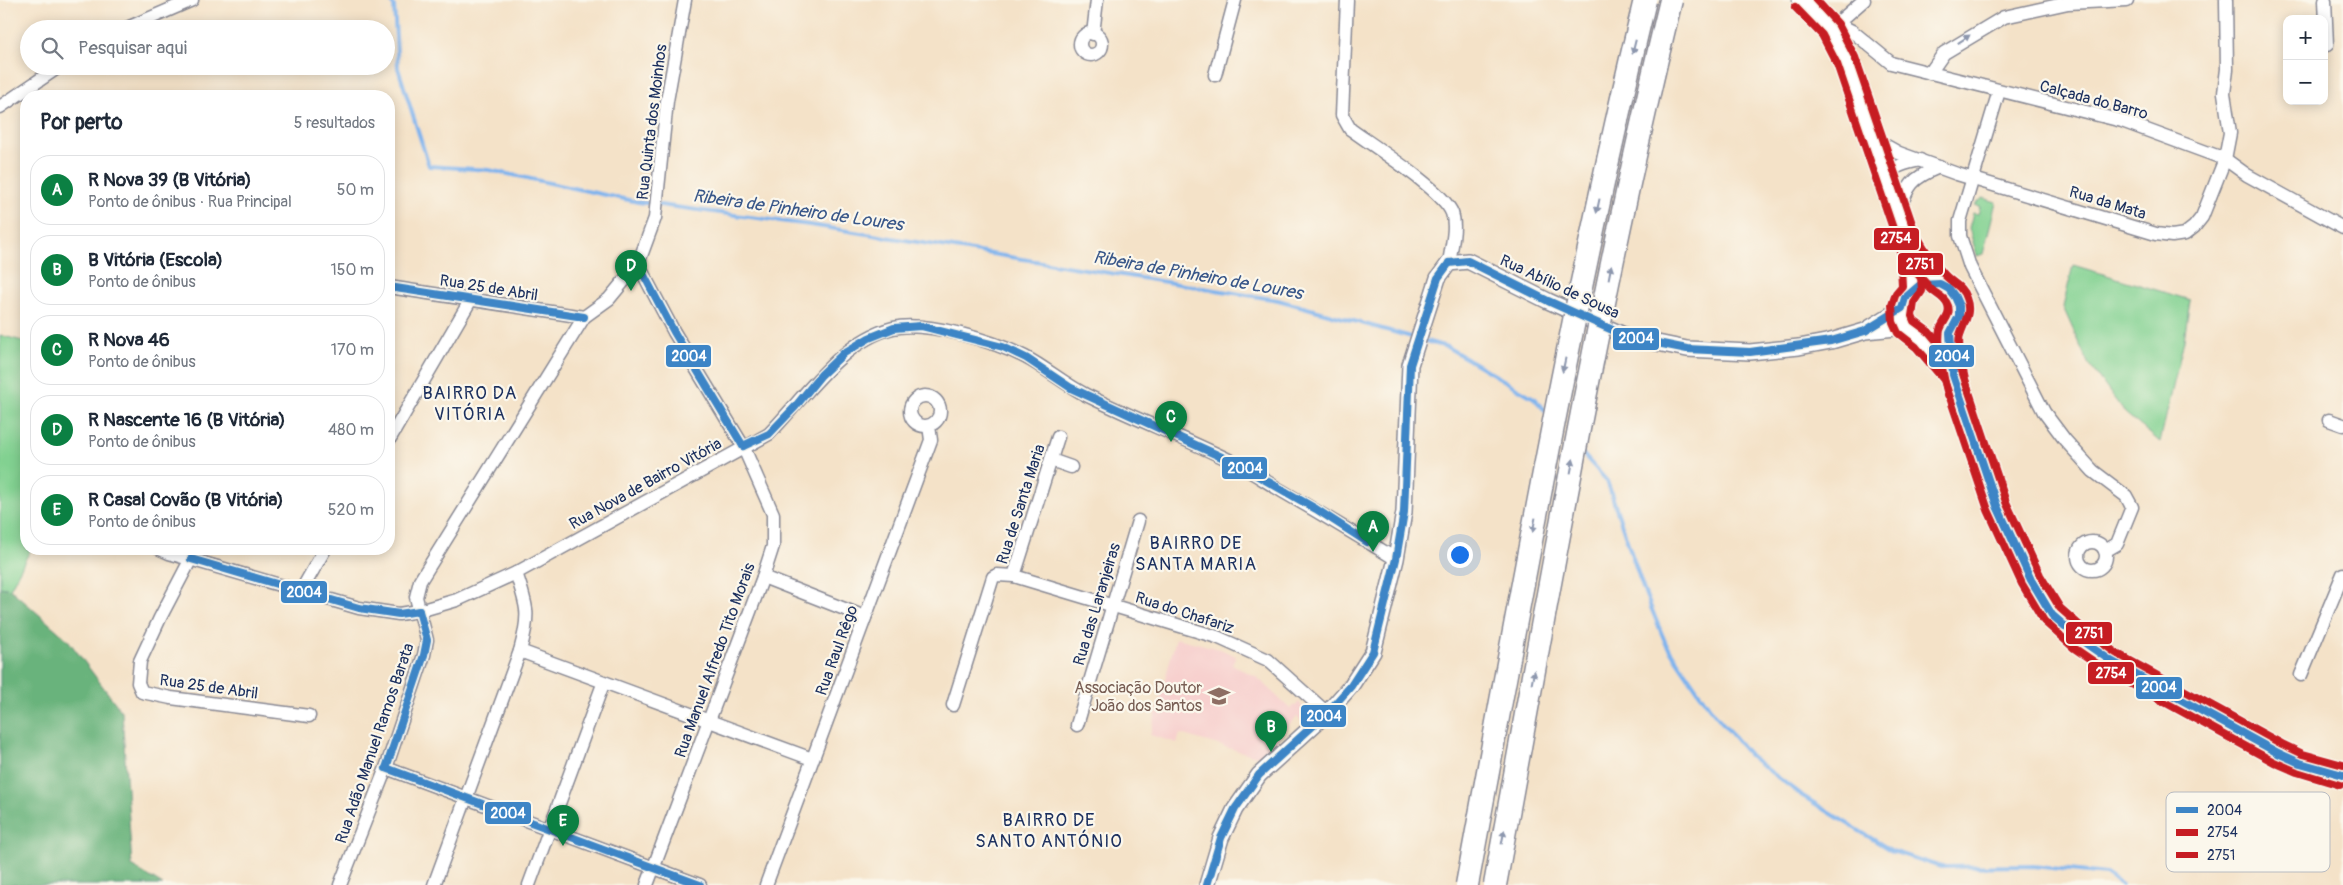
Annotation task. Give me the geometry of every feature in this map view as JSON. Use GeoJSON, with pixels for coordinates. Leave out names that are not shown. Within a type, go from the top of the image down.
{"type":"FeatureCollection","features":[{"type":"Feature","properties":{"kind":"highway"},"geometry":{"type":"LineString","coordinates":[[1467,885],[1563,370],[1614,128],[1645,0]]}},
{"type":"Feature","properties":{"kind":"highway"},"geometry":{"type":"LineString","coordinates":[[1495,885],[1589,377],[1637,142],[1671,0]]}},
{"type":"Feature","properties":{"kind":"main road"},"geometry":{"type":"LineString","coordinates":[[1802,0],[1830,30],[1846,60],[1910,247],[1940,284],[1949,289],[1959,306],[1956,326],[1950,333],[1941,339],[1922,339]]}},
{"type":"Feature","properties":{"kind":"main road"},"geometry":{"type":"LineString","coordinates":[[1910,247],[1912,290]]}},
{"type":"Feature","properties":{"kind":"main road"},"geometry":{"type":"LineString","coordinates":[[1940,284],[1925,284],[1912,290],[1905,298],[1902,318],[1906,327],[1922,339],[1953,375]]}},
{"type":"Feature","properties":{"kind":"main road"},"geometry":{"type":"LineString","coordinates":[[1950,333],[1953,375],[1998,506],[2030,580],[2052,615],[2064,627],[2111,660],[2278,753],[2300,763],[2343,775]]}},
{"type":"Feature","properties":{"kind":"street"},"geometry":{"type":"LineString","coordinates":[[146,20],[192,0]]}},
{"type":"Feature","properties":{"kind":"street","name":"Rua Quinta dos Moinhos"},"geometry":{"type":"LineString","coordinates":[[584,317],[609,299],[638,264],[655,218],[667,101],[685,0]]}},
{"type":"Feature","properties":{"kind":"street"},"geometry":{"type":"LineString","coordinates":[[1093,34],[1097,0]]}},
{"type":"Feature","properties":{"kind":"street"},"geometry":{"type":"LineString","coordinates":[[1215,75],[1235,0]]}},
{"type":"Feature","properties":{"kind":"street"},"geometry":{"type":"LineString","coordinates":[[1207,885],[1221,838],[1235,809],[1254,782],[1259,775],[1327,713],[1351,686],[1373,652],[1396,559],[1404,512],[1412,354],[1438,278],[1449,263],[1453,241],[1452,213],[1440,195],[1350,129],[1342,115],[1347,0]]}},
{"type":"Feature","properties":{"kind":"street"},"geometry":{"type":"LineString","coordinates":[[1830,30],[1864,0]]}},
{"type":"Feature","properties":{"kind":"street"},"geometry":{"type":"LineString","coordinates":[[1930,73],[1944,53],[2004,16],[2068,3],[2127,0]]}},
{"type":"Feature","properties":{"kind":"street","name":"Rua da Mata"},"geometry":{"type":"LineString","coordinates":[[1872,138],[1899,153],[1973,178],[2156,234],[2172,236],[2185,234],[2202,217],[2225,159],[2230,133],[2224,93],[2228,69],[2226,0]]}},
{"type":"Feature","properties":{"kind":"street"},"geometry":{"type":"LineString","coordinates":[[2325,0],[2326,15]]}},
{"type":"Feature","properties":{"kind":"street","name":"Calçada do Barro"},"geometry":{"type":"LineString","coordinates":[[1830,30],[1844,27],[1891,63],[2122,121],[2225,159],[2247,176],[2343,228]]}},
{"type":"Feature","properties":{"kind":"street"},"geometry":{"type":"LineString","coordinates":[[22,90],[46,75]]}},
{"type":"Feature","properties":{"kind":"street"},"geometry":{"type":"LineString","coordinates":[[0,107],[20,91]]}},
{"type":"Feature","properties":{"kind":"street"},"geometry":{"type":"LineString","coordinates":[[1999,91],[1960,221],[1960,236],[1970,267],[2044,412],[2064,440],[2093,471],[2126,496],[2132,507],[2117,544],[2105,551]]}},
{"type":"Feature","properties":{"kind":"street"},"geometry":{"type":"LineString","coordinates":[[1886,180],[1891,170],[1920,160]]}},
{"type":"Feature","properties":{"kind":"street"},"geometry":{"type":"LineString","coordinates":[[1898,216],[1909,185],[1919,175],[1939,167]]}},
{"type":"Feature","properties":{"kind":"street","name":"Rua Abílio de Sousa"},"geometry":{"type":"LineString","coordinates":[[1449,263],[1468,261],[1548,301],[1628,337],[1688,349],[1750,352],[1770,350],[1831,341],[1865,331],[1906,327]]}},
{"type":"Feature","properties":{"kind":"street","name":"Rua Manuel Alfredo Tito Morais"},"geometry":{"type":"LineString","coordinates":[[638,264],[674,332],[743,446],[774,514],[773,546],[763,578],[647,885]]}},
{"type":"Feature","properties":{"kind":"street","name":"Rua 25 de Abril"},"geometry":{"type":"LineString","coordinates":[[395,288],[584,317]]}},
{"type":"Feature","properties":{"kind":"street"},"geometry":{"type":"LineString","coordinates":[[395,430],[470,301]]}},
{"type":"Feature","properties":{"kind":"street","name":"Rua Abílio de Sousa"},"geometry":{"type":"LineString","coordinates":[[1865,331],[1902,308]]}},
{"type":"Feature","properties":{"kind":"street","name":"Rua Adão Manuel Ramos Barata"},"geometry":{"type":"LineString","coordinates":[[340,885],[386,768],[424,655],[427,640],[416,597],[420,581],[584,317]]}},
{"type":"Feature","properties":{"kind":"street","name":"Rua Nova de Bairro Vitória"},"geometry":{"type":"LineString","coordinates":[[196,555],[328,600],[373,610],[399,614],[419,611],[457,600],[516,573],[743,446],[769,434],[795,407],[821,375],[844,353],[869,338],[894,328],[921,326],[1003,347],[1026,358],[1072,388],[1237,464],[1316,509],[1396,559]]}},
{"type":"Feature","properties":{"kind":"street"},"geometry":{"type":"LineString","coordinates":[[2329,420],[2343,425]]}},
{"type":"Feature","properties":{"kind":"street","name":"Rua Raul Rêgo"},"geometry":{"type":"LineString","coordinates":[[766,885],[931,440],[929,426]]}},
{"type":"Feature","properties":{"kind":"street","name":"Rua de Santa Maria"},"geometry":{"type":"LineString","coordinates":[[953,705],[993,577],[997,575],[1014,576],[1058,437]]}},
{"type":"Feature","properties":{"kind":"street"},"geometry":{"type":"LineString","coordinates":[[1051,460],[1072,467]]}},
{"type":"Feature","properties":{"kind":"street","name":"Rua das Laranjeiras"},"geometry":{"type":"LineString","coordinates":[[1077,725],[1138,521]]}},
{"type":"Feature","properties":{"kind":"street","name":"Rua 25 de Abril"},"geometry":{"type":"LineString","coordinates":[[192,555],[140,661],[138,683],[142,692],[171,698],[310,716]]}},
{"type":"Feature","properties":{"kind":"street"},"geometry":{"type":"LineString","coordinates":[[301,591],[322,555]]}},
{"type":"Feature","properties":{"kind":"street"},"geometry":{"type":"LineString","coordinates":[[434,885],[520,652],[527,625],[527,617],[526,602],[516,573]]}},
{"type":"Feature","properties":{"kind":"street"},"geometry":{"type":"LineString","coordinates":[[2300,675],[2343,574]]}},
{"type":"Feature","properties":{"kind":"street","name":"Rua do Chafariz"},"geometry":{"type":"LineString","coordinates":[[1014,576],[1218,637],[1268,660],[1327,713]]}},
{"type":"Feature","properties":{"kind":"street"},"geometry":{"type":"LineString","coordinates":[[763,578],[865,617]]}},
{"type":"Feature","properties":{"kind":"street"},"geometry":{"type":"LineString","coordinates":[[520,652],[812,760]]}},
{"type":"Feature","properties":{"kind":"street"},"geometry":{"type":"LineString","coordinates":[[529,885],[603,684]]}},
{"type":"Feature","properties":{"kind":"street"},"geometry":{"type":"LineString","coordinates":[[386,768],[700,885]]}},
{"type":"Feature","properties":{"kind":"shaded area","name":"Associação Doutor João dos Santos"},"geometry":{"type":"Polygon","coordinates":[[[1176,638],[1220,649],[1236,656],[1232,665],[1257,677],[1290,709],[1299,702],[1306,713],[1305,718],[1301,721],[1297,717],[1280,733],[1277,743],[1260,757],[1180,734],[1177,743],[1150,735],[1176,638]]]}},
{"type":"Feature","properties":{"kind":"green space"},"geometry":{"type":"Polygon","coordinates":[[[1983,198],[1996,202],[1983,254],[1977,256],[1969,228],[1973,213],[1978,214],[1980,207],[1975,205],[1983,198]]]}},
{"type":"Feature","properties":{"kind":"green space"},"geometry":{"type":"Polygon","coordinates":[[[2073,265],[2190,300],[2184,340],[2160,442],[2125,413],[2088,363],[2063,307],[2073,265]]]}},
{"type":"Feature","properties":{"kind":"green space"},"geometry":{"type":"Polygon","coordinates":[[[0,335],[20,340],[20,555],[28,555],[10,589],[0,587],[0,335]]]}},
{"type":"Feature","properties":{"kind":"green space"},"geometry":{"type":"Polygon","coordinates":[[[0,587],[10,589],[68,640],[122,712],[132,866],[163,885],[0,885],[0,587]]]}},
{"type":"Feature","properties":{"kind":"waterway","name":"Ribeira de Pinheiro de Loures"},"geometry":{"type":"LineString","coordinates":[[389,0],[394,6],[395,20]]}},
{"type":"Feature","properties":{"kind":"waterway","name":"Ribeira de Pinheiro de Loures"},"geometry":{"type":"LineString","coordinates":[[395,22],[398,68],[429,166],[489,170],[638,202],[817,226],[1278,300],[1415,338]]}},
{"type":"Feature","properties":{"kind":"waterway","name":"Ribeira de Pinheiro de Loures"},"geometry":{"type":"LineString","coordinates":[[1422,340],[1447,347],[1534,398],[1548,414]]}},
{"type":"Feature","properties":{"kind":"waterway","name":"Ribeira de Pinheiro de Loures"},"geometry":{"type":"LineString","coordinates":[[1582,453],[1607,481],[1643,588],[1666,644],[1709,707],[1750,756],[1801,795],[1892,851],[1941,867],[2033,866],[2106,874],[2122,885]]}},
{"type":"Feature","properties":{"kind":"transit line","name":"2751"},"geometry":{"type":"LineString","coordinates":[[1816,0],[1838,24],[1855,57],[1919,244],[1922,291],[1914,303],[1912,316],[1914,321],[1929,332],[1962,371],[2006,502],[2040,575],[2060,608],[2087,632],[2116,653],[2282,744],[2303,754],[2343,765]]}},
{"type":"Feature","properties":{"kind":"transit line","name":"2754"},"geometry":{"type":"LineString","coordinates":[[1795,7],[1822,35],[1837,64],[1900,249],[1902,286],[1896,293],[1892,305],[1893,322],[1898,333],[1916,347],[1944,380],[1988,510],[2022,584],[2044,621],[2074,648],[2106,670],[2274,762],[2297,772],[2340,785]]}},
{"type":"Feature","properties":{"kind":"transit line","name":"2751"},"geometry":{"type":"LineString","coordinates":[[1913,228],[1934,263],[1962,290],[1968,303],[1968,313],[1959,340],[1960,354],[1968,389]]}},
{"type":"Feature","properties":{"kind":"transit line","name":"2754"},"geometry":{"type":"LineString","coordinates":[[1895,236],[1914,269],[1931,289],[1947,303],[1949,310],[1940,330],[1939,344],[1948,395]]}},
{"type":"Feature","properties":{"kind":"transit line","name":"2004"},"geometry":{"type":"LineString","coordinates":[[1449,263],[1468,261],[1548,301],[1628,337],[1687,349],[1750,352],[1831,341],[1865,331],[1902,308],[1905,298],[1920,285],[1940,284],[1949,289],[1959,306],[1959,316],[1950,333],[1953,375],[1997,506],[2031,580],[2052,615],[2081,640],[2111,661],[2278,753],[2300,763],[2343,775]]}},
{"type":"Feature","properties":{"kind":"transit line","name":"2004"},"geometry":{"type":"LineString","coordinates":[[1207,885],[1221,838],[1235,809],[1259,775],[1327,713],[1351,686],[1373,652],[1396,559],[1404,512],[1410,365],[1438,278],[1449,263]]}},
{"type":"Feature","properties":{"kind":"transit line","name":"2004"},"geometry":{"type":"LineString","coordinates":[[638,264],[674,332],[743,446]]}},
{"type":"Feature","properties":{"kind":"transit line","name":"2004"},"geometry":{"type":"LineString","coordinates":[[395,288],[584,317]]}},
{"type":"Feature","properties":{"kind":"transit line","name":"2004"},"geometry":{"type":"LineString","coordinates":[[743,446],[769,434],[795,407],[821,375],[844,353],[869,338],[894,328],[921,326],[1003,347],[1026,358],[1071,388],[1237,464],[1316,509],[1367,542]]}},
{"type":"Feature","properties":{"kind":"transit line","name":"2004"},"geometry":{"type":"LineString","coordinates":[[191,559],[359,608],[399,614],[419,611]]}},
{"type":"Feature","properties":{"kind":"transit line","name":"2004"},"geometry":{"type":"LineString","coordinates":[[386,768],[424,655],[427,640],[419,611]]}},
{"type":"Feature","properties":{"kind":"transit line","name":"2004"},"geometry":{"type":"LineString","coordinates":[[386,768],[700,885]]}},
{"type":"Feature","properties":{"kind":"place","name":"R Nascente 16 (B Vitória)"},"geometry":{"type":"Point","coordinates":[631,291]}},
{"type":"Feature","properties":{"kind":"place","name":"R Nova 46"},"geometry":{"type":"Point","coordinates":[1171,442]}},
{"type":"Feature","properties":{"kind":"place","name":"R Nova 39 (B Vitória)"},"geometry":{"type":"Point","coordinates":[1373,552]}},
{"type":"Feature","properties":{"kind":"place","name":"Associação Doutor João dos Santos"},"geometry":{"type":"Point","coordinates":[1219,696]}},
{"type":"Feature","properties":{"kind":"place","name":"B Vitória (Escola)"},"geometry":{"type":"Point","coordinates":[1271,752]}},
{"type":"Feature","properties":{"kind":"place","name":"R Casal Covão (B Vitória)"},"geometry":{"type":"Point","coordinates":[563,846]}},
{"type":"Feature","properties":{"kind":"district","name":"BAIRRO DA VITÓRIA"},"geometry":{"type":"Point","coordinates":[470,403]}},
{"type":"Feature","properties":{"kind":"district","name":"BAIRRO DE SANTA MARIA"},"geometry":{"type":"Point","coordinates":[1196,553]}},
{"type":"Feature","properties":{"kind":"district","name":"BAIRRO DE SANTO ANTÓNIO"},"geometry":{"type":"Point","coordinates":[1049,830]}}]}
